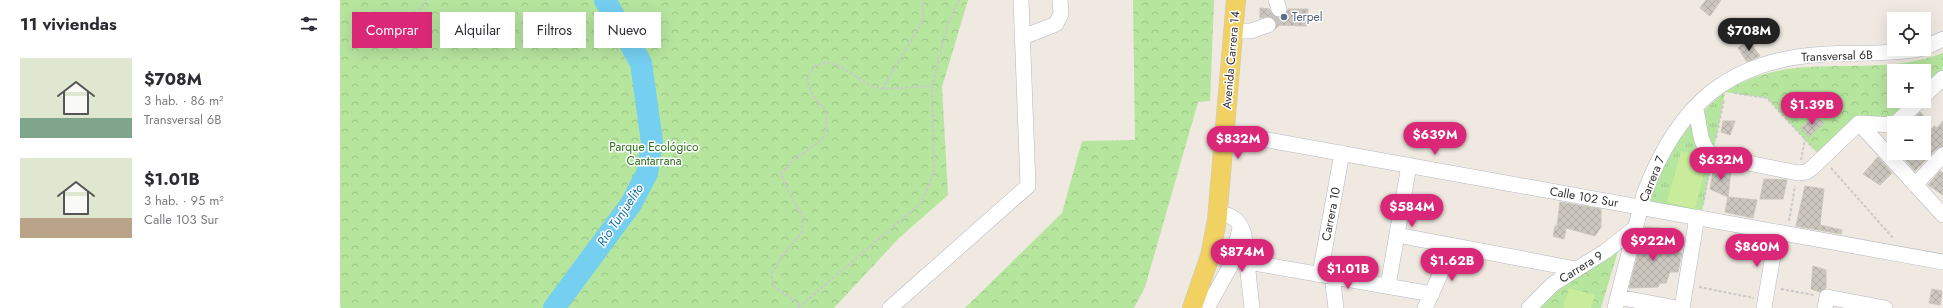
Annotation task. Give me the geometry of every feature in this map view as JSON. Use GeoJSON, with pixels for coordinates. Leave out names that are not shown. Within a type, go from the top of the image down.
{"type":"FeatureCollection","features":[{"type":"Feature","properties":{"kind":"main road","name":"Avenida Carrera 14"},"geometry":{"type":"LineString","coordinates":[[1192,308],[1210,256],[1218,212],[1236,0]]}},
{"type":"Feature","properties":{"kind":"street"},"geometry":{"type":"LineString","coordinates":[[890,308],[1028,186],[1022,0]]}},
{"type":"Feature","properties":{"kind":"street"},"geometry":{"type":"LineString","coordinates":[[1023,37],[1056,24],[1061,14],[1060,0]]}},
{"type":"Feature","properties":{"kind":"street"},"geometry":{"type":"LineString","coordinates":[[1233,32],[1251,31],[1268,25]]}},
{"type":"Feature","properties":{"kind":"street"},"geometry":{"type":"LineString","coordinates":[[1931,45],[1943,39]]}},
{"type":"Feature","properties":{"kind":"street","name":"Transversal 6B"},"geometry":{"type":"LineString","coordinates":[[1713,90],[1742,72],[1783,59],[1827,54],[1887,53]]}},
{"type":"Feature","properties":{"kind":"street"},"geometry":{"type":"LineString","coordinates":[[1931,89],[1943,78]]}},
{"type":"Feature","properties":{"kind":"street","name":"Carrera 7"},"geometry":{"type":"LineString","coordinates":[[1617,302],[1640,208],[1649,180],[1676,131],[1695,107],[1713,90]]}},
{"type":"Feature","properties":{"kind":"street"},"geometry":{"type":"LineString","coordinates":[[1695,107],[1699,119],[1702,142],[1707,152],[1713,156],[1798,173],[1806,172],[1822,159],[1859,123],[1887,124]]}},
{"type":"Feature","properties":{"kind":"street"},"geometry":{"type":"LineString","coordinates":[[1903,116],[1912,108]]}},
{"type":"Feature","properties":{"kind":"street"},"geometry":{"type":"LineString","coordinates":[[1859,123],[1943,215]]}},
{"type":"Feature","properties":{"kind":"street","name":"Calle 102 Sur"},"geometry":{"type":"LineString","coordinates":[[1224,132],[1943,262]]}},
{"type":"Feature","properties":{"kind":"street","name":"Carrera 10"},"geometry":{"type":"LineString","coordinates":[[1336,308],[1326,275],[1342,153]]}},
{"type":"Feature","properties":{"kind":"street"},"geometry":{"type":"LineString","coordinates":[[1915,185],[1943,155]]}},
{"type":"Feature","properties":{"kind":"street"},"geometry":{"type":"LineString","coordinates":[[1388,286],[1409,165]]}},
{"type":"Feature","properties":{"kind":"street"},"geometry":{"type":"LineString","coordinates":[[1218,212],[1228,214],[1241,224],[1248,262],[1252,308]]}},
{"type":"Feature","properties":{"kind":"street"},"geometry":{"type":"LineString","coordinates":[[1682,308],[1697,217]]}},
{"type":"Feature","properties":{"kind":"street"},"geometry":{"type":"LineString","coordinates":[[1207,308],[1231,265],[1241,224]]}},
{"type":"Feature","properties":{"kind":"street","name":"Carrera 9"},"geometry":{"type":"LineString","coordinates":[[1529,308],[1553,284],[1606,251],[1635,228]]}},
{"type":"Feature","properties":{"kind":"street"},"geometry":{"type":"LineString","coordinates":[[1766,298],[1777,232]]}},
{"type":"Feature","properties":{"kind":"street"},"geometry":{"type":"LineString","coordinates":[[1397,235],[1576,269]]}},
{"type":"Feature","properties":{"kind":"street"},"geometry":{"type":"LineString","coordinates":[[1425,308],[1453,246]]}},
{"type":"Feature","properties":{"kind":"street"},"geometry":{"type":"LineString","coordinates":[[1248,262],[1432,294]]}},
{"type":"Feature","properties":{"kind":"street"},"geometry":{"type":"LineString","coordinates":[[1617,302],[1676,308]]}},
{"type":"Feature","properties":{"kind":"street"},"geometry":{"type":"LineString","coordinates":[[1826,303],[1885,308]]}},
{"type":"Feature","properties":{"kind":"path"},"geometry":{"type":"LineString","coordinates":[[419,12],[426,0]]}},
{"type":"Feature","properties":{"kind":"path"},"geometry":{"type":"LineString","coordinates":[[882,90],[923,21],[923,0]]}},
{"type":"Feature","properties":{"kind":"path"},"geometry":{"type":"LineString","coordinates":[[798,308],[922,202],[934,172],[932,86],[948,23],[959,0]]}},
{"type":"Feature","properties":{"kind":"path"},"geometry":{"type":"LineString","coordinates":[[800,305],[774,286],[771,275],[781,258],[801,233],[804,219],[787,189],[781,174],[793,160],[822,140],[827,126],[825,110],[813,96],[807,80],[814,66],[827,62],[839,66],[870,85],[882,90],[932,86]]}},
{"type":"Feature","properties":{"kind":"path"},"geometry":{"type":"LineString","coordinates":[[1686,284],[1766,298],[1826,303]]}},
{"type":"Feature","properties":{"kind":"green space","name":"Parque Ecológico Cantarrana"},"geometry":{"type":"Polygon","coordinates":[[[340,0],[968,0],[942,87],[948,195],[899,238],[834,308],[340,307],[340,0]]]}},
{"type":"Feature","properties":{"kind":"green space"},"geometry":{"type":"Polygon","coordinates":[[[1133,0],[1214,0],[1210,101],[1198,102],[1145,287],[1134,308],[965,308],[1062,213],[1082,141],[1135,140],[1133,0]]]}},
{"type":"Feature","properties":{"kind":"green space"},"geometry":{"type":"Polygon","coordinates":[[[1943,53],[1943,69],[1931,81],[1931,64],[1896,64],[1916,61],[1943,53]]]}},
{"type":"Feature","properties":{"kind":"green space"},"geometry":{"type":"Polygon","coordinates":[[[1887,65],[1887,108],[1904,108],[1896,116],[1887,116],[1887,118],[1859,115],[1819,155],[1767,98],[1725,92],[1751,79],[1778,71],[1805,67],[1887,65]]]}},
{"type":"Feature","properties":{"kind":"green space"},"geometry":{"type":"Polygon","coordinates":[[[1725,92],[1702,211],[1650,202],[1663,169],[1679,141],[1699,116],[1725,92]]]}},
{"type":"Feature","properties":{"kind":"green space"},"geometry":{"type":"Polygon","coordinates":[[[1681,151],[1708,158],[1695,209],[1667,202],[1681,151]]]}},
{"type":"Feature","properties":{"kind":"green space"},"geometry":{"type":"Polygon","coordinates":[[[1618,251],[1601,308],[1539,308],[1557,291],[1618,251]]]}},
{"type":"Feature","properties":{"kind":"green space"},"geometry":{"type":"Polygon","coordinates":[[[1569,288],[1595,295],[1591,308],[1563,308],[1569,288]]]}},
{"type":"Feature","properties":{"kind":"building"},"geometry":{"type":"Polygon","coordinates":[[[1706,0],[1721,0],[1710,16],[1700,8],[1706,0]]]}},
{"type":"Feature","properties":{"kind":"building","name":"Terpel"},"geometry":{"type":"Polygon","coordinates":[[[1260,8],[1269,9],[1273,15],[1278,18],[1285,15],[1288,9],[1308,9],[1307,26],[1277,25],[1274,18],[1270,16],[1260,18],[1260,8]]]}},
{"type":"Feature","properties":{"kind":"building"},"geometry":{"type":"Polygon","coordinates":[[[1748,40],[1760,56],[1747,62],[1738,48],[1748,40]]]}},
{"type":"Feature","properties":{"kind":"building"},"geometry":{"type":"Polygon","coordinates":[[[1920,112],[1924,116],[1916,116],[1920,112]]]}},
{"type":"Feature","properties":{"kind":"building"},"geometry":{"type":"Polygon","coordinates":[[[1815,115],[1824,123],[1809,137],[1801,128],[1815,115]]]}},
{"type":"Feature","properties":{"kind":"building"},"geometry":{"type":"Polygon","coordinates":[[[1723,121],[1735,121],[1730,135],[1721,132],[1723,121]]]}},
{"type":"Feature","properties":{"kind":"building"},"geometry":{"type":"Polygon","coordinates":[[[1943,121],[1943,146],[1936,149],[1931,154],[1931,130],[1934,126],[1937,128],[1943,121]]]}},
{"type":"Feature","properties":{"kind":"building"},"geometry":{"type":"Polygon","coordinates":[[[1878,157],[1892,173],[1880,185],[1863,174],[1878,157]]]}},
{"type":"Feature","properties":{"kind":"building"},"geometry":{"type":"Polygon","coordinates":[[[1905,160],[1926,160],[1915,171],[1905,160]]]}},
{"type":"Feature","properties":{"kind":"building"},"geometry":{"type":"Polygon","coordinates":[[[1714,167],[1731,169],[1728,197],[1710,189],[1714,167]]]}},
{"type":"Feature","properties":{"kind":"building"},"geometry":{"type":"Polygon","coordinates":[[[1940,171],[1943,173],[1943,195],[1928,185],[1940,171]]]}},
{"type":"Feature","properties":{"kind":"building"},"geometry":{"type":"Polygon","coordinates":[[[1764,179],[1787,180],[1783,199],[1760,199],[1764,179]]]}},
{"type":"Feature","properties":{"kind":"building"},"geometry":{"type":"Polygon","coordinates":[[[1805,186],[1824,189],[1820,225],[1842,230],[1841,234],[1796,226],[1805,186]]]}},
{"type":"Feature","properties":{"kind":"building"},"geometry":{"type":"Polygon","coordinates":[[[1728,197],[1757,200],[1753,218],[1725,212],[1728,197]]]}},
{"type":"Feature","properties":{"kind":"building"},"geometry":{"type":"Polygon","coordinates":[[[1560,202],[1601,209],[1601,227],[1595,236],[1566,228],[1564,239],[1553,236],[1555,226],[1557,226],[1560,202]]]}},
{"type":"Feature","properties":{"kind":"building"},"geometry":{"type":"Polygon","coordinates":[[[1645,227],[1661,228],[1658,252],[1682,253],[1678,272],[1670,272],[1666,283],[1660,283],[1658,287],[1629,288],[1645,227]]]}},
{"type":"Feature","properties":{"kind":"building"},"geometry":{"type":"Polygon","coordinates":[[[1813,266],[1826,270],[1826,288],[1820,292],[1811,289],[1813,266]]]}},
{"type":"Feature","properties":{"kind":"building"},"geometry":{"type":"Polygon","coordinates":[[[1932,289],[1942,291],[1940,305],[1929,303],[1932,289]]]}},
{"type":"Feature","properties":{"kind":"waterway","name":"Río Tunjuelito"},"geometry":{"type":"LineString","coordinates":[[554,308],[631,204],[647,173],[652,142],[641,63],[605,0]]}},
{"type":"Feature","properties":{"kind":"tunnel"},"geometry":{"type":"LineString","coordinates":[[1268,25],[1276,18],[1279,9]]}},
{"type":"Feature","properties":{"kind":"place","name":"Terpel"},"geometry":{"type":"Point","coordinates":[1284,17]}}]}
